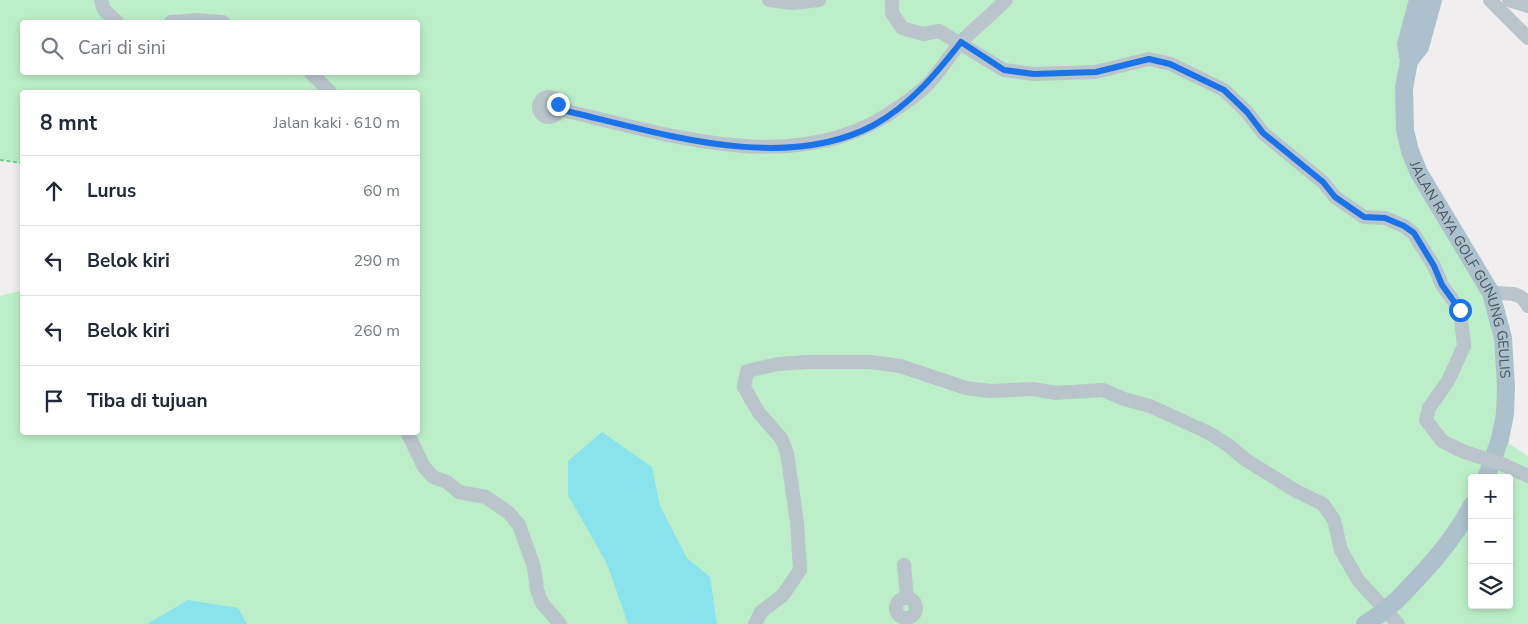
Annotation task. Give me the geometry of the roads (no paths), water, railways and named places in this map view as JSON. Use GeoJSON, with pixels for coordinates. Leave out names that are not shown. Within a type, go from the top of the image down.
{"type":"FeatureCollection","features":[{"type":"Feature","properties":{"kind":"main road","name":"JALAN RAYA GOLF GUNUNG GEULIS"},"geometry":{"type":"LineString","coordinates":[[1418,0],[1406,44],[1409,61],[1404,88],[1403,110],[1410,151],[1419,173],[1491,293],[1503,338],[1506,387],[1505,414],[1500,439],[1487,474]]}},
{"type":"Feature","properties":{"kind":"main road","name":"JALAN RAYA GOLF GUNUNG GEULIS"},"geometry":{"type":"LineString","coordinates":[[1409,61],[1420,47],[1433,0]]}},
{"type":"Feature","properties":{"kind":"main road"},"geometry":{"type":"LineString","coordinates":[[1365,624],[1396,600],[1428,568],[1449,541],[1468,511]]}},
{"type":"Feature","properties":{"kind":"lane"},"geometry":{"type":"LineString","coordinates":[[101,0],[104,10],[115,20]]}},
{"type":"Feature","properties":{"kind":"lane"},"geometry":{"type":"LineString","coordinates":[[769,0],[793,3],[820,0]]}},
{"type":"Feature","properties":{"kind":"lane"},"geometry":{"type":"LineString","coordinates":[[892,0],[892,13],[902,28],[922,34],[939,31],[961,42],[1004,70],[1034,74],[1096,72],[1149,59],[1170,64],[1224,90],[1247,112],[1263,133],[1323,182],[1335,197],[1364,217],[1385,218],[1404,226],[1414,233],[1434,266],[1442,285],[1460,310],[1464,346],[1448,381],[1429,408],[1426,420],[1442,440],[1462,451],[1504,465],[1528,476]]}},
{"type":"Feature","properties":{"kind":"lane"},"geometry":{"type":"LineString","coordinates":[[558,109],[697,141],[761,147],[801,146],[842,138],[874,125],[927,85],[961,42],[1006,0]]}},
{"type":"Feature","properties":{"kind":"lane"},"geometry":{"type":"LineString","coordinates":[[1490,0],[1528,38]]}},
{"type":"Feature","properties":{"kind":"lane"},"geometry":{"type":"LineString","coordinates":[[1509,0],[1528,6]]}},
{"type":"Feature","properties":{"kind":"lane"},"geometry":{"type":"LineString","coordinates":[[313,75],[328,90]]}},
{"type":"Feature","properties":{"kind":"lane"},"geometry":{"type":"LineString","coordinates":[[1491,293],[1518,294],[1528,306]]}},
{"type":"Feature","properties":{"kind":"lane"},"geometry":{"type":"LineString","coordinates":[[755,624],[761,612],[783,595],[800,570],[797,522],[787,453],[781,438],[759,413],[746,392],[744,387],[747,371],[778,364],[848,362],[900,366],[952,385],[990,391],[1026,389],[1056,393],[1103,390],[1177,417],[1228,445],[1246,460],[1296,491],[1323,504],[1334,520],[1341,550],[1358,580],[1398,624]]}},
{"type":"Feature","properties":{"kind":"lane"},"geometry":{"type":"LineString","coordinates":[[408,435],[424,467],[434,477],[447,482],[459,492],[486,497],[509,513],[519,526],[534,567],[537,590],[542,603],[560,624]]}},
{"type":"Feature","properties":{"kind":"lane"},"geometry":{"type":"LineString","coordinates":[[904,564],[907,598],[901,599],[896,604],[896,610],[905,621]]}},
{"type":"Feature","properties":{"kind":"water"},"geometry":{"type":"Polygon","coordinates":[[[602,432],[652,467],[660,506],[687,558],[710,577],[717,624],[628,624],[607,564],[568,495],[568,461],[602,432]]]}},
{"type":"Feature","properties":{"kind":"water"},"geometry":{"type":"Polygon","coordinates":[[[188,600],[238,608],[247,624],[147,624],[188,600]]]}}]}
